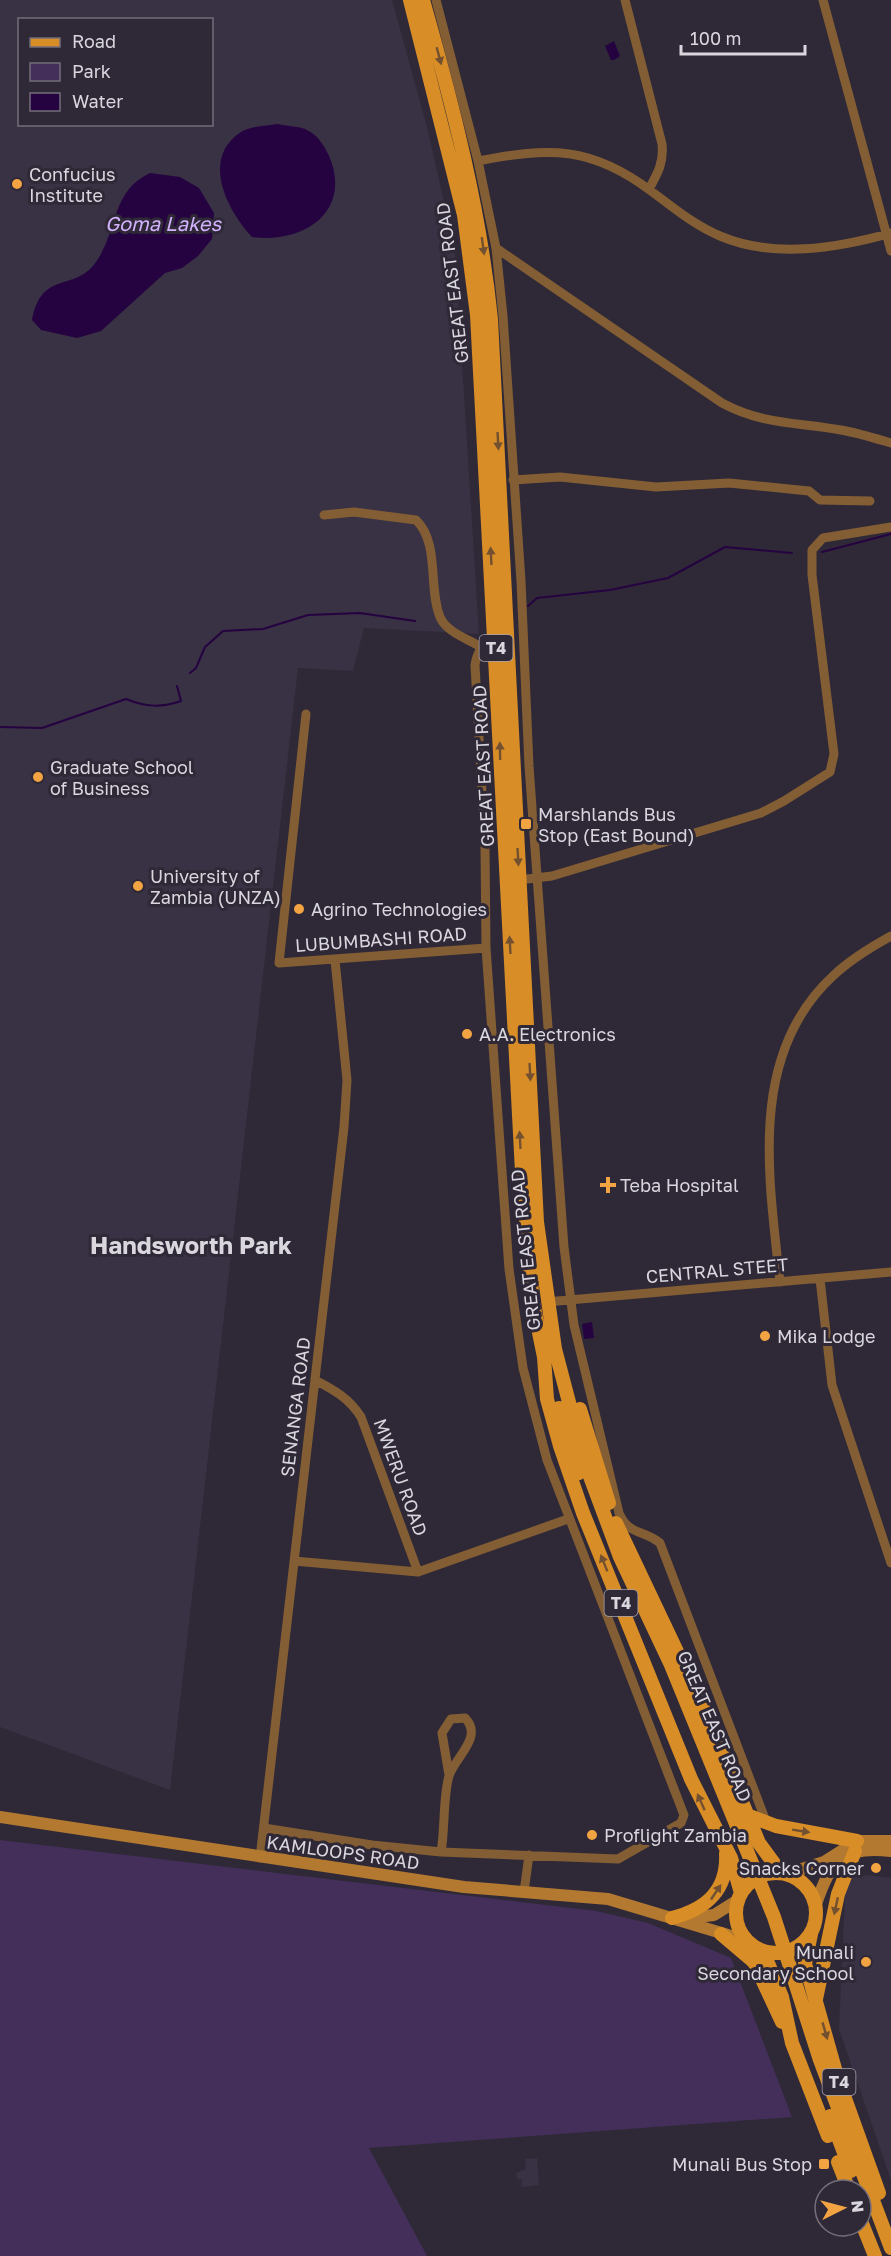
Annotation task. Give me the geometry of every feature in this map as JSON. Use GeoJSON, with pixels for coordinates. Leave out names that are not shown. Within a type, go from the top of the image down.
{"type":"FeatureCollection","features":[{"type":"Feature","properties":{"kind":"main road","name":"GREAT EAST ROAD"},"geometry":{"type":"LineString","coordinates":[[410,0],[454,173],[470,256],[477,315],[522,1172],[540,1302],[550,1355],[576,1466],[615,1561],[748,1862],[822,2067],[891,2248]]}},
{"type":"Feature","properties":{"kind":"main road","name":"GREAT EAST ROAD"},"geometry":{"type":"LineString","coordinates":[[423,0],[466,160],[487,277],[493,343],[540,1302]]}},
{"type":"Feature","properties":{"kind":"main road","name":"GREAT EAST ROAD"},"geometry":{"type":"LineString","coordinates":[[550,1355],[574,1391],[613,1516],[700,1700],[765,1855],[784,1874]]}},
{"type":"Feature","properties":{"kind":"main road","name":"GREAT EAST ROAD"},"geometry":{"type":"LineString","coordinates":[[550,1355],[547,1399],[583,1513],[691,1779],[735,1868],[740,1897]]}},
{"type":"Feature","properties":{"kind":"main road"},"geometry":{"type":"LineString","coordinates":[[747,1815],[767,1824],[891,1851]]}},
{"type":"Feature","properties":{"kind":"main road","name":"KAMLOOPS ROAD"},"geometry":{"type":"LineString","coordinates":[[0,1817],[464,1887],[608,1899],[676,1918],[694,1927],[748,1941]]}},
{"type":"Feature","properties":{"kind":"main road"},"geometry":{"type":"LineString","coordinates":[[858,1844],[830,1869],[816,1904],[816,1925],[811,1934],[798,1947],[790,1950],[763,1951],[742,1934],[736,1918],[740,1897],[754,1880],[772,1873],[784,1874],[824,1862],[858,1844],[891,1841]]}},
{"type":"Feature","properties":{"kind":"main road"},"geometry":{"type":"LineString","coordinates":[[676,1918],[702,1907],[720,1889],[727,1866],[723,1842]]}},
{"type":"Feature","properties":{"kind":"main road"},"geometry":{"type":"LineString","coordinates":[[816,2001],[838,1894],[858,1844]]}},
{"type":"Feature","properties":{"kind":"main road"},"geometry":{"type":"LineString","coordinates":[[784,1874],[809,1888],[816,1904]]}},
{"type":"Feature","properties":{"kind":"main road","name":"KAMLOOPS ROAD"},"geometry":{"type":"LineString","coordinates":[[676,1918],[714,1915],[740,1897]]}},
{"type":"Feature","properties":{"kind":"main road"},"geometry":{"type":"LineString","coordinates":[[721,1934],[754,1962],[792,2043]]}},
{"type":"Feature","properties":{"kind":"main road","name":"T4"},"geometry":{"type":"LineString","coordinates":[[811,1934],[805,1964],[837,2076],[891,2226]]}},
{"type":"Feature","properties":{"kind":"main road","name":"T4"},"geometry":{"type":"LineString","coordinates":[[763,1951],[782,1997],[792,2043],[844,2178]]}},
{"type":"Feature","properties":{"kind":"main road","name":"GREAT EAST ROAD"},"geometry":{"type":"LineString","coordinates":[[791,1977],[813,2066],[854,2178]]}},
{"type":"Feature","properties":{"kind":"main road"},"geometry":{"type":"LineString","coordinates":[[873,2228],[884,2256]]}},
{"type":"Feature","properties":{"kind":"main road"},"geometry":{"type":"LineString","coordinates":[[868,2238],[875,2256]]}},
{"type":"Feature","properties":{"kind":"street"},"geometry":{"type":"LineString","coordinates":[[436,0],[478,161],[495,248],[503,316],[521,581],[537,879],[570,1298],[585,1376],[619,1513],[629,1529],[654,1538],[664,1551],[767,1824]]}},
{"type":"Feature","properties":{"kind":"street"},"geometry":{"type":"LineString","coordinates":[[625,0],[662,144],[661,169],[649,189]]}},
{"type":"Feature","properties":{"kind":"street"},"geometry":{"type":"LineString","coordinates":[[823,0],[891,251]]}},
{"type":"Feature","properties":{"kind":"street"},"geometry":{"type":"LineString","coordinates":[[478,161],[530,153],[579,155],[600,160],[649,189],[692,222],[722,237],[755,246],[794,249],[830,248],[888,234]]}},
{"type":"Feature","properties":{"kind":"street"},"geometry":{"type":"LineString","coordinates":[[495,248],[722,403],[745,416],[773,423],[840,430],[891,443]]}},
{"type":"Feature","properties":{"kind":"street"},"geometry":{"type":"LineString","coordinates":[[513,480],[560,477],[656,487],[729,483],[808,490],[820,500],[870,501]]}},
{"type":"Feature","properties":{"kind":"street"},"geometry":{"type":"LineString","coordinates":[[324,514],[354,512],[416,520],[422,526],[428,543],[440,618],[451,630],[481,647]]}},
{"type":"Feature","properties":{"kind":"street"},"geometry":{"type":"LineString","coordinates":[[519,880],[537,879],[760,813],[830,772],[834,754],[812,576],[812,549],[823,538],[891,527]]}},
{"type":"Feature","properties":{"kind":"street"},"geometry":{"type":"LineString","coordinates":[[264,1828],[372,1845],[441,1852],[618,1859],[681,1823],[684,1815],[568,1519],[535,1418],[523,1368],[513,1305],[486,948],[485,847],[476,655],[495,634]]}},
{"type":"Feature","properties":{"kind":"street","name":"LUBUMBASHI ROAD"},"geometry":{"type":"LineString","coordinates":[[306,714],[279,963],[486,948]]}},
{"type":"Feature","properties":{"kind":"street"},"geometry":{"type":"LineString","coordinates":[[780,1282],[768,1142],[771,1101],[780,1060],[793,1029],[812,998],[834,975],[891,936]]}},
{"type":"Feature","properties":{"kind":"street","name":"SENANGA ROAD"},"geometry":{"type":"LineString","coordinates":[[260,1858],[347,1080],[335,960]]}},
{"type":"Feature","properties":{"kind":"street","name":"CENTRAL STEET"},"geometry":{"type":"LineString","coordinates":[[513,1305],[570,1298],[891,1272]]}},
{"type":"Feature","properties":{"kind":"street"},"geometry":{"type":"LineString","coordinates":[[820,1279],[832,1385],[891,1563]]}},
{"type":"Feature","properties":{"kind":"street","name":"MWERU ROAD"},"geometry":{"type":"LineString","coordinates":[[315,1380],[340,1393],[352,1403],[361,1417],[418,1572]]}},
{"type":"Feature","properties":{"kind":"street"},"geometry":{"type":"LineString","coordinates":[[294,1561],[418,1572],[568,1519]]}},
{"type":"Feature","properties":{"kind":"street"},"geometry":{"type":"LineString","coordinates":[[441,1852],[449,1775],[442,1733],[451,1719],[465,1718],[471,1723],[472,1733],[449,1775]]}},
{"type":"Feature","properties":{"kind":"street"},"geometry":{"type":"LineString","coordinates":[[524,1892],[529,1855]]}},
{"type":"Feature","properties":{"kind":"shaded area","name":"University of Zambia (UNZA)"},"geometry":{"type":"Polygon","coordinates":[[[0,0],[392,0],[428,131],[455,251],[479,634],[364,628],[353,671],[298,668],[170,1790],[0,1727],[0,0]]]}},
{"type":"Feature","properties":{"kind":"shaded area","name":"Munali Secondary School"},"geometry":{"type":"Polygon","coordinates":[[[866,1875],[891,1878],[891,2180],[839,2029],[845,1894],[853,1877],[866,1875]]]}},
{"type":"Feature","properties":{"kind":"shaded area"},"geometry":{"type":"Polygon","coordinates":[[[537,2158],[539,2185],[522,2187],[522,2179],[517,2179],[516,2173],[526,2169],[525,2159],[537,2158]]]}},
{"type":"Feature","properties":{"kind":"green space"},"geometry":{"type":"Polygon","coordinates":[[[0,1840],[596,1911],[648,1923],[731,1958],[792,2117],[369,2148],[427,2256],[0,2256],[0,1840]]]}},
{"type":"Feature","properties":{"kind":"water"},"geometry":{"type":"Polygon","coordinates":[[[614,41],[620,56],[611,60],[605,46],[614,41]]]}},
{"type":"Feature","properties":{"kind":"water","name":"Goma Lakes"},"geometry":{"type":"Polygon","coordinates":[[[278,124],[305,129],[320,140],[329,156],[335,176],[334,193],[329,208],[319,220],[305,229],[271,238],[252,237],[242,226],[227,198],[220,169],[222,155],[229,143],[241,132],[254,127],[278,124]]]}},
{"type":"Feature","properties":{"kind":"water","name":"Goma Lakes"},"geometry":{"type":"Polygon","coordinates":[[[150,173],[180,177],[199,188],[214,213],[212,239],[198,256],[182,268],[165,273],[101,331],[77,338],[41,330],[32,320],[43,294],[51,287],[78,277],[96,262],[128,190],[150,173]]]}},
{"type":"Feature","properties":{"kind":"water"},"geometry":{"type":"Polygon","coordinates":[[[592,1322],[594,1338],[584,1339],[582,1324],[592,1322]]]}},
{"type":"Feature","properties":{"kind":"waterway"},"geometry":{"type":"LineString","coordinates":[[822,552],[891,534]]}},
{"type":"Feature","properties":{"kind":"waterway"},"geometry":{"type":"LineString","coordinates":[[528,606],[537,598],[610,590],[668,578],[725,547],[792,553]]}},
{"type":"Feature","properties":{"kind":"waterway"},"geometry":{"type":"LineString","coordinates":[[190,673],[196,668],[205,647],[223,631],[263,629],[308,615],[360,613],[415,621]]}},
{"type":"Feature","properties":{"kind":"waterway"},"geometry":{"type":"LineString","coordinates":[[0,727],[42,728],[126,699],[154,706],[174,703],[181,701],[177,686]]}},
{"type":"Feature","properties":{"kind":"place","name":"Confucius Institute"},"geometry":{"type":"Point","coordinates":[17,184]}},
{"type":"Feature","properties":{"kind":"place","name":"Graduate School of Business"},"geometry":{"type":"Point","coordinates":[38,777]}},
{"type":"Feature","properties":{"kind":"place","name":"Marshlands Bus Stop (East Bound)"},"geometry":{"type":"Point","coordinates":[526,824]}},
{"type":"Feature","properties":{"kind":"place","name":"University of Zambia (UNZA)"},"geometry":{"type":"Point","coordinates":[138,886]}},
{"type":"Feature","properties":{"kind":"place","name":"Agrino Technologies"},"geometry":{"type":"Point","coordinates":[299,909]}},
{"type":"Feature","properties":{"kind":"place","name":"A.A. Electronics"},"geometry":{"type":"Point","coordinates":[467,1034]}},
{"type":"Feature","properties":{"kind":"place","name":"Teba Hospital"},"geometry":{"type":"Point","coordinates":[608,1185]}},
{"type":"Feature","properties":{"kind":"place","name":"Mika Lodge"},"geometry":{"type":"Point","coordinates":[765,1336]}},
{"type":"Feature","properties":{"kind":"place","name":"Proflight Zambia"},"geometry":{"type":"Point","coordinates":[592,1835]}},
{"type":"Feature","properties":{"kind":"place","name":"Snacks Corner"},"geometry":{"type":"Point","coordinates":[876,1868]}},
{"type":"Feature","properties":{"kind":"place","name":"Munali Secondary School"},"geometry":{"type":"Point","coordinates":[866,1962]}},
{"type":"Feature","properties":{"kind":"place","name":"Munali Bus Stop"},"geometry":{"type":"Point","coordinates":[824,2164]}},
{"type":"Feature","properties":{"kind":"district","name":"Handsworth Park"},"geometry":{"type":"Point","coordinates":[191,1244]}}]}
